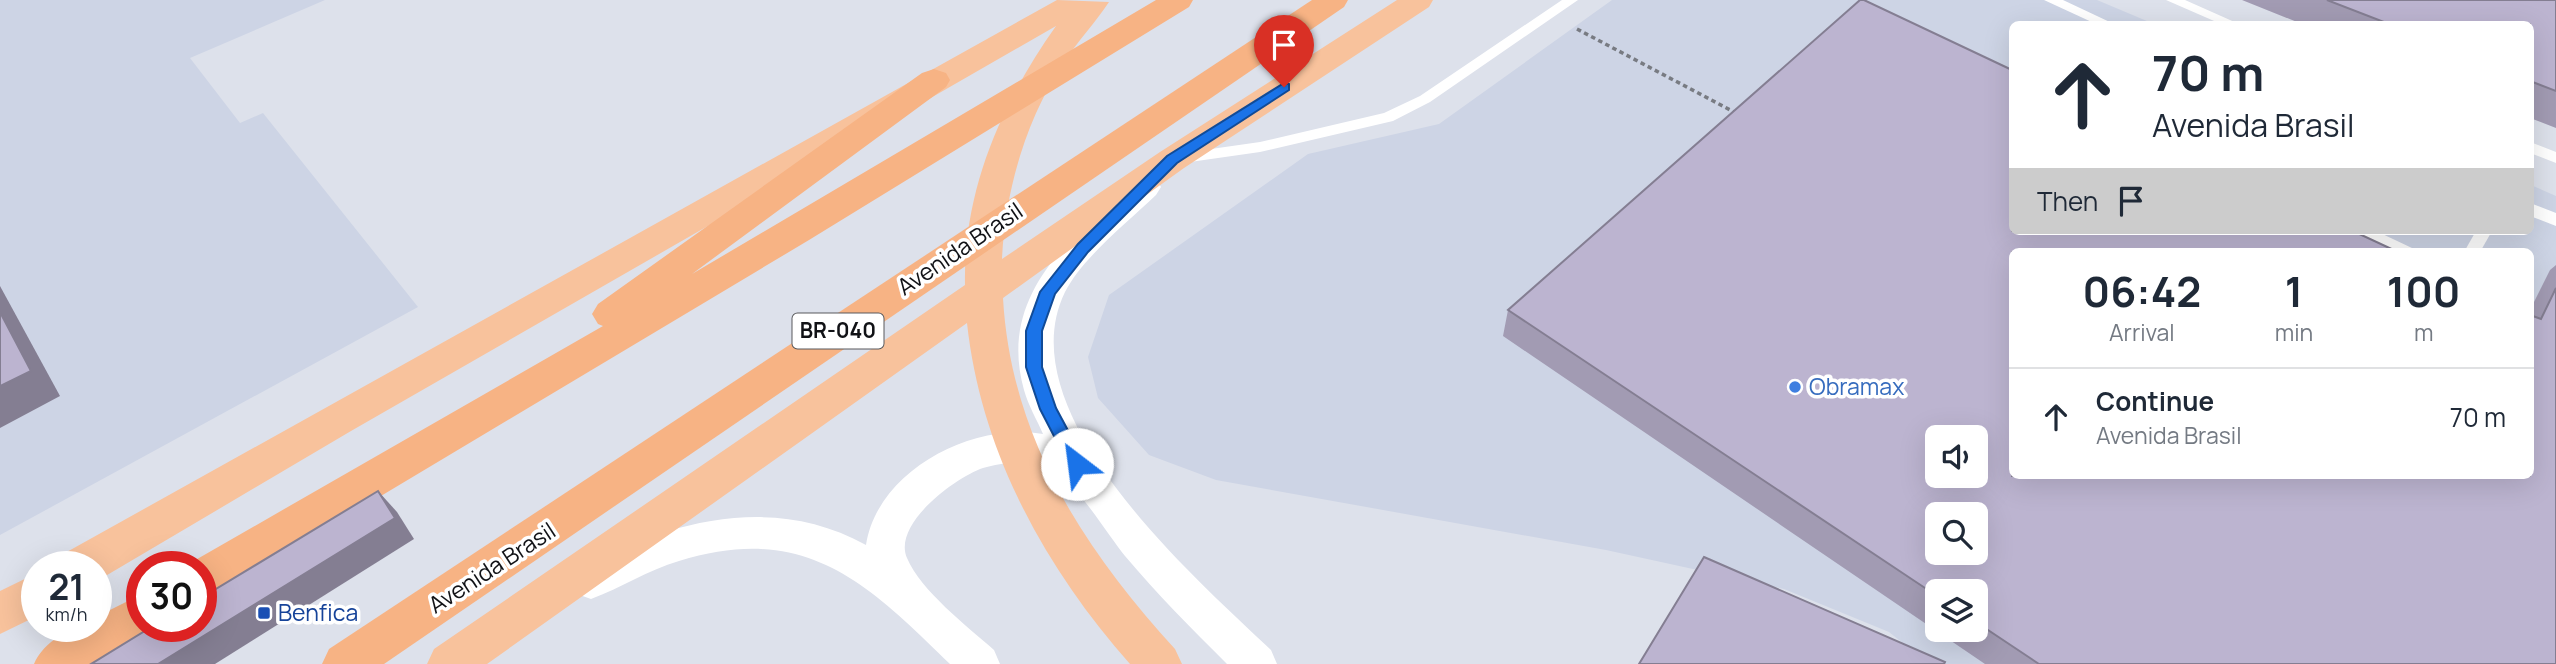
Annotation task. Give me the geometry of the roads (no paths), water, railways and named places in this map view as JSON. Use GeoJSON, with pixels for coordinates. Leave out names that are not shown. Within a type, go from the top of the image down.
{"type":"FeatureCollection","features":[{"type":"Feature","properties":{"kind":"highway"},"geometry":{"type":"LineString","coordinates":[[109,551],[934,80],[1080,0]]}},
{"type":"Feature","properties":{"kind":"highway"},"geometry":{"type":"LineString","coordinates":[[1095,0],[1076,20],[1045,68],[1016,122],[1003,156],[986,237],[983,283],[986,316],[1004,406],[1024,463],[1041,500],[1093,583],[1159,664]]}},
{"type":"Feature","properties":{"kind":"highway"},"geometry":{"type":"LineString","coordinates":[[217,571],[796,231],[1178,0]]}},
{"type":"Feature","properties":{"kind":"highway","name":"Avenida Brasil"},"geometry":{"type":"LineString","coordinates":[[345,664],[609,491],[880,302],[1333,0]]}},
{"type":"Feature","properties":{"kind":"highway","name":"Avenida Brasil"},"geometry":{"type":"LineString","coordinates":[[450,664],[1172,160],[1418,0]]}},
{"type":"Feature","properties":{"kind":"highway"},"geometry":{"type":"LineString","coordinates":[[425,449],[934,80]]}},
{"type":"Feature","properties":{"kind":"highway"},"geometry":{"type":"LineString","coordinates":[[0,614],[21,602]]}},
{"type":"Feature","properties":{"kind":"highway"},"geometry":{"type":"LineString","coordinates":[[57,664],[126,623]]}},
{"type":"Feature","properties":{"kind":"street"},"geometry":{"type":"LineString","coordinates":[[1172,160],[1083,248],[1048,292],[1034,331],[1034,367],[1048,409],[1077,464],[1122,524],[1256,664]]}},
{"type":"Feature","properties":{"kind":"street"},"geometry":{"type":"LineString","coordinates":[[925,614],[890,569],[886,540],[896,517],[930,478],[952,464],[977,454],[1003,449],[1054,452],[1077,464]]}},
{"type":"Feature","properties":{"kind":"street"},"geometry":{"type":"LineString","coordinates":[[488,639],[620,564],[683,540],[735,533],[784,535],[825,545],[864,565],[925,614],[979,664]]}},
{"type":"Feature","properties":{"kind":"lane"},"geometry":{"type":"LineString","coordinates":[[1172,160],[1260,147],[1388,117],[1425,99],[1571,0]]}},
{"type":"Feature","properties":{"kind":"lane"},"geometry":{"type":"LineString","coordinates":[[2051,0],[2100,21]]}},
{"type":"Feature","properties":{"kind":"lane"},"geometry":{"type":"LineString","coordinates":[[2173,0],[2225,21]]}},
{"type":"Feature","properties":{"kind":"lane"},"geometry":{"type":"LineString","coordinates":[[2534,150],[2556,158]]}},
{"type":"Feature","properties":{"kind":"lane"},"geometry":{"type":"LineString","coordinates":[[2534,211],[2556,220]]}},
{"type":"Feature","properties":{"kind":"lane"},"geometry":{"type":"LineString","coordinates":[[2370,235],[2397,248]]}},
{"type":"Feature","properties":{"kind":"lane"},"geometry":{"type":"LineString","coordinates":[[1215,624],[1262,664]]}},
{"type":"Feature","properties":{"kind":"place","name":"Obramax"},"geometry":{"type":"Point","coordinates":[1795,387]}},
{"type":"Feature","properties":{"kind":"place","name":"Benfica"},"geometry":{"type":"Point","coordinates":[264,613]}}]}
